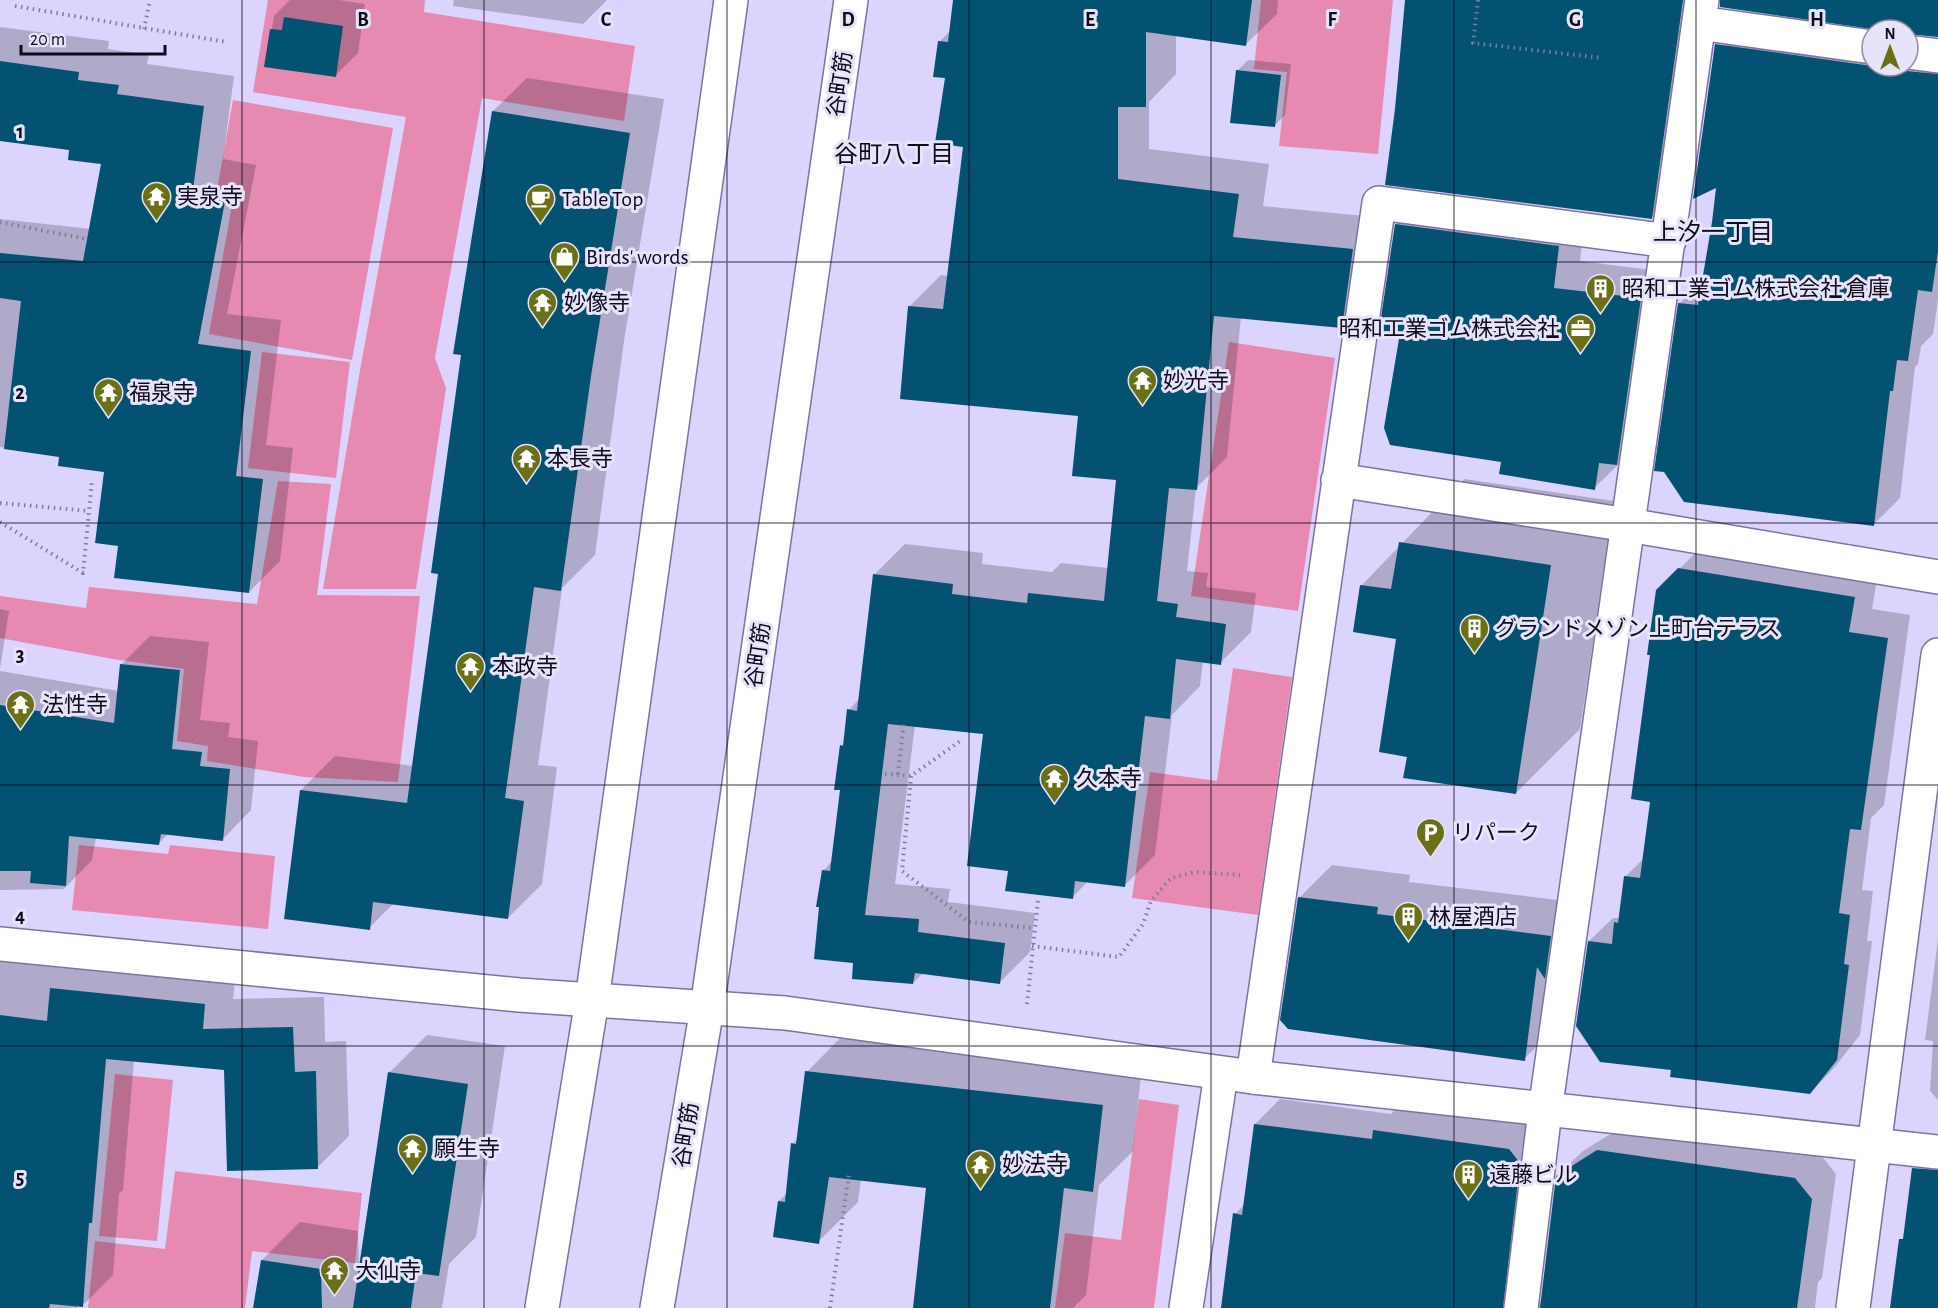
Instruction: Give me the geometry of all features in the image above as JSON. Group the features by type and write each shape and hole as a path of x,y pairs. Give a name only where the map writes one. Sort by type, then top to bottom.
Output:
{"street":[{"path":"542,1308 592,1000 731,0"},
{"name":"谷町筋","path":"657,1308 707,1008 851,0"},
{"path":"1521,1308 1545,1111 1701,12 1860,45"},
{"path":"1920,54 1938,56"},
{"path":"1253,1077 1378,203 1669,241"},
{"path":"1338,480 1628,525 1938,577"},
{"path":"1853,1308 1938,655"},
{"path":"0,944 519,995 785,1013 1221,1074 1873,1147 1938,1152"},
{"path":"1186,1308 1221,1074"}],"path":[{"path":"144,29 150,0"},
{"path":"1478,0 1473,43 1602,58"},
{"path":"15,6 226,42"},
{"path":"0,222 87,239"},
{"path":"0,522 83,573 92,480"},
{"path":"0,503 88,511"},
{"path":"898,775 904,721"},
{"path":"885,774 911,776 963,739"},
{"path":"911,776 902,871 969,922 1034,928"},
{"path":"1032,945 1119,957 1143,924 1151,901 1171,878 1195,872 1228,873 1281,880"},
{"path":"1026,1012 1038,900"},
{"path":"830,1308 849,1173"}],"shaded area":[{"path":"268,0 425,0 424,12 635,46 624,121 482,98 435,358 446,388 416,589 323,589 406,117 253,92"},
{"path":"1261,0 1393,0 1378,154 1279,146 1287,72 1254,69"},
{"path":"233,100 393,128 352,360 209,334 234,194 217,190"},
{"path":"1229,342 1335,358 1298,611 1191,596"},
{"path":"262,352 350,362 336,478 248,468"},
{"path":"278,481 331,484 317,595 420,596 398,782 304,777 207,761 208,746 177,741 184,669 113,659 0,638 0,596 86,608 89,587 257,604"},
{"path":"1233,668 1292,677 1258,915 1132,898 1150,772 1217,781"},
{"path":"79,845 168,854 170,845 275,856 268,929 72,910"},
{"path":"115,1074 173,1080 157,1241 99,1236"},
{"path":"1139,1099 1179,1105 1154,1308 1055,1308 1065,1233 1121,1240"},
{"path":"175,1171 362,1193 355,1263 252,1251 245,1308 88,1308 95,1241 165,1249"}],"building":[{"path":"953,0 1252,0 1246,46 1146,32 1146,107 1118,107 1118,179 1239,194 1233,237 1353,249 1342,328 1214,316 1197,490 1169,488 1157,601 1178,604 1176,617 1226,624 1221,665 1176,659 1170,719 1145,716 1125,887 1075,881 1073,899 1005,891 1008,871 967,866 983,734 888,724 865,915 919,919 918,932 1005,943 1000,984 915,973 913,984 852,979 853,963 814,959 819,907 816,907 822,870 830,871 840,790 834,790 840,745 843,746 847,709 857,711 873,574 953,584 952,594 1027,603 1028,593 1104,601 1116,480 1072,476 1078,416 900,399 908,306 943,309 963,147 935,143 945,78 933,77 938,41 948,42"},
{"path":"1405,0 1683,0 1652,219 1385,185 1395,110"},
{"path":"1720,0 1938,0 1938,37 1920,35 1920,18 1860,18 1860,27 1720,7"},
{"path":"284,17 343,26 336,77 264,67 270,29 282,30"},
{"path":"1715,44 1860,64 1860,78 1920,78 1920,72 1938,74 1938,251 1932,292 1918,290 1908,361 1897,360 1893,391 1890,391 1874,526 1684,502 1664,472 1654,471 1678,303 1698,305 1716,188 1693,199"},
{"path":"0,61 79,72 78,80 119,85 117,94 204,106 193,190 226,196 198,344 251,351 236,476 263,479 249,593 114,578 118,546 95,543 104,472 58,466 59,457 4,449 21,301 0,298 0,253 83,261 101,164 68,160 69,150 0,141"},
{"path":"1236,70 1281,75 1275,127 1230,123"},
{"path":"492,111 630,133 591,376 561,591 534,587 505,798 524,801 508,919 373,902 370,930 284,919 300,790 407,803 438,574 431,573 461,355 453,354"},
{"path":"1395,224 1559,246 1554,288 1641,298 1617,465 1599,463 1595,490 1499,474 1501,462 1390,445 1384,428 1400,333 1379,331"},
{"name":"グランドメゾン上町台テラス","path":"1399,542 1551,565 1516,794 1403,778 1407,757 1379,752 1396,639 1353,632 1360,585 1391,589"},
{"path":"1678,568 1855,597 1849,632 1888,638 1861,830 1850,829 1839,913 1850,915 1844,964 1849,965 1837,1060 1810,1094 1670,1077 1671,1070 1600,1062 1576,1026 1588,941 1612,944 1614,922 1618,923 1624,876 1640,878 1650,802 1631,799 1650,655 1647,655 1656,590"},
{"path":"120,664 180,670 172,749 202,752 200,766 230,769 223,841 161,834 159,845 69,836 66,886 30,883 31,871 0,871 0,705 114,723"},
{"path":"1298,897 1378,907 1377,914 1551,936 1545,979 1537,967 1525,1061 1288,1029 1280,1020"},
{"path":"50,988 205,1004 203,1029 293,1027 295,1072 316,1071 318,1169 227,1171 224,1070 106,1059 83,1307 50,1304 49,1308 0,1308 0,1015 47,1021"},
{"name":"妙法寺","path":"805,1071 1103,1105 1093,1192 1064,1188 1050,1308 913,1308 926,1188 829,1177 819,1244 773,1237 778,1201 785,1202 791,1143 796,1144"},
{"name":"願生寺","path":"388,1072 468,1084 439,1276 416,1273 411,1308 353,1308"},
{"path":"1254,1124 1372,1139 1373,1130 1509,1149 1520,1163 1503,1308 1221,1308 1233,1213 1242,1215"},
{"path":"1597,1150 1795,1178 1812,1199 1797,1308 1540,1308 1556,1176"},
{"path":"1912,1168 1938,1170 1938,1308 1890,1308 1899,1239 1903,1239"},
{"path":"261,1260 321,1269 322,1308 253,1308"}],"place":[{"name":"実泉寺","path":"156,222"},
{"name":"Table Top","path":"541,224"},
{"name":"Birds' words","path":"565,282"},
{"name":"昭和工業ゴム株式会社 倉庫","path":"1601,314"},
{"name":"妙像寺","path":"543,328"},
{"name":"昭和工業ゴム株式会社","path":"1580,354"},
{"name":"妙光寺","path":"1142,406"},
{"name":"福泉寺","path":"108,418"},
{"name":"本長寺","path":"526,484"},
{"name":"グランドメゾン上町台テラス","path":"1474,654"},
{"name":"本政寺","path":"471,692"},
{"name":"法性寺","path":"21,730"},
{"name":"久本寺","path":"1055,804"},
{"name":"リパーク","path":"1431,858"},
{"name":"林屋酒店","path":"1408,942"},
{"name":"願生寺","path":"413,1174"},
{"name":"妙法寺","path":"981,1190"},
{"name":"遠藤ビル","path":"1468,1200"},
{"name":"大仙寺","path":"334,1296"}],"district":[{"name":"谷町八丁目","path":"894,154"},
{"name":"上汐一丁目","path":"1713,232"}]}
